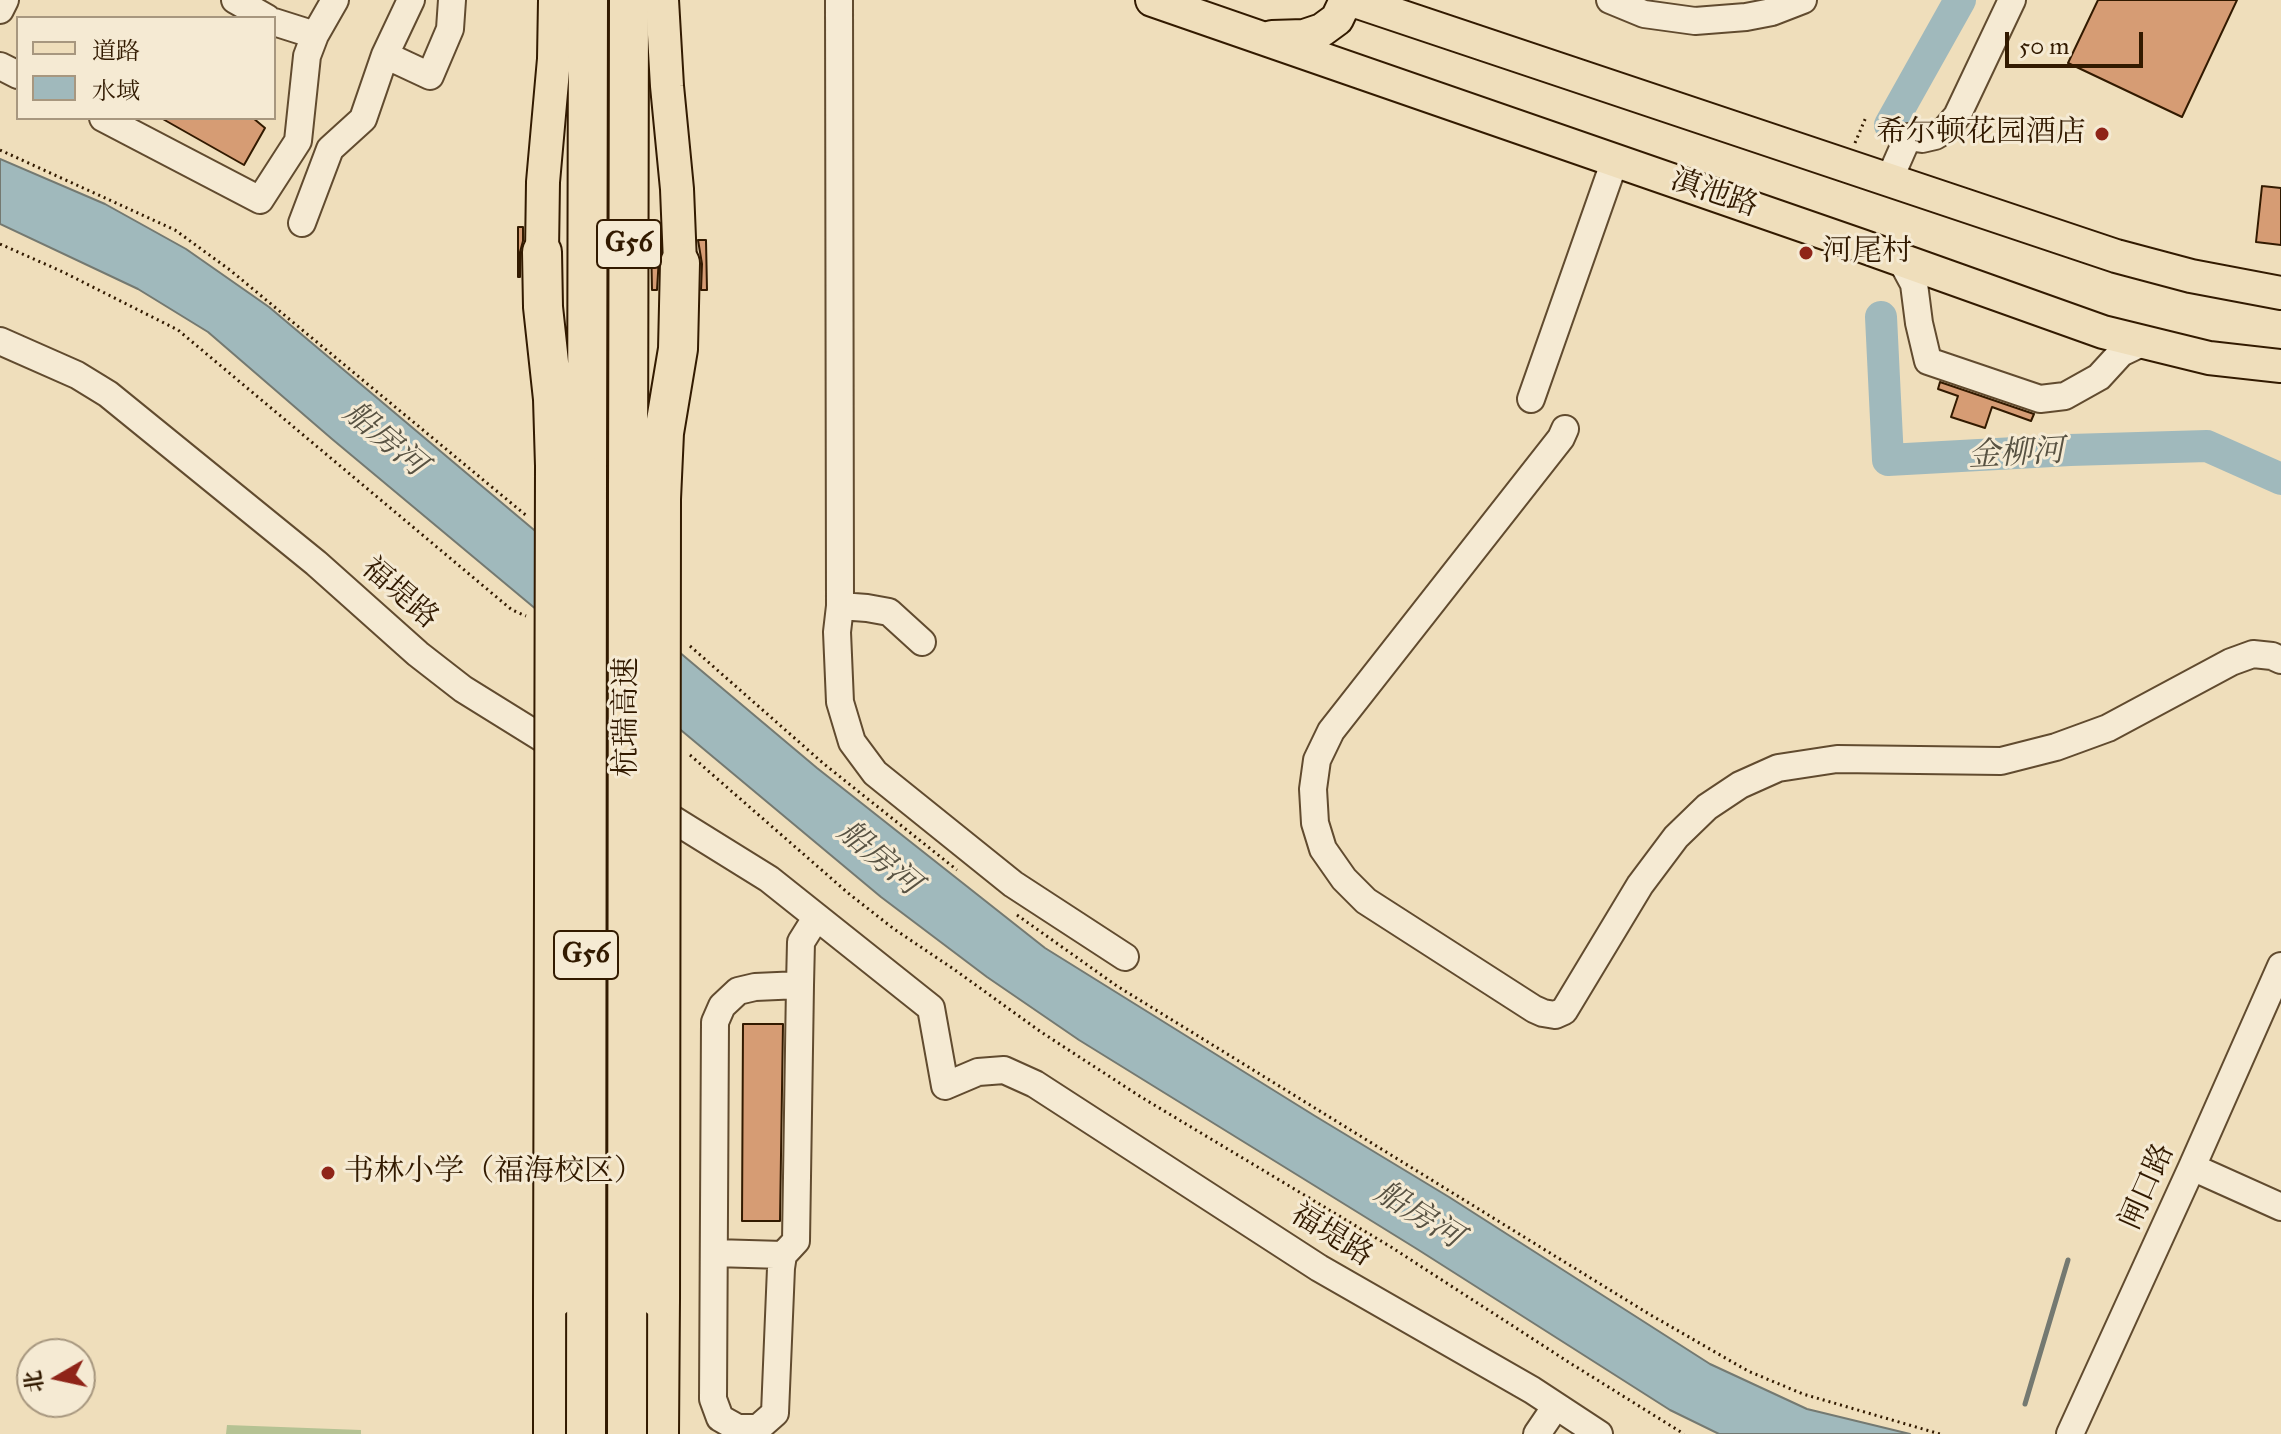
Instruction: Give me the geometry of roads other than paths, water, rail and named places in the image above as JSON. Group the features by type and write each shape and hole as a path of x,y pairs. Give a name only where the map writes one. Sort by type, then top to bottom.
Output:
{"highway":[{"name":"杭瑞高速","path":"586,1434 571,471 588,0"},
{"name":"杭瑞高速","path":"627,1434 645,493 629,0"},
{"path":"542,252 543,307 553,399 571,471 553,1434"},
{"path":"659,1434 645,493 664,433 678,349 680,263"}],"main road":[{"path":"542,252 543,182 554,59 555,0"},
{"path":"662,0 680,263"},
{"name":"滇池路","path":"1152,0 2103,332 2209,358 2281,366"},
{"path":"1257,37 1304,36 1322,30 1337,19 1346,0"},
{"path":"1352,0 2116,256 2191,276 2281,293"},
{"path":"1410,0 1455,36"}],"street":[{"path":"0,10 5,0"},
{"path":"235,0 263,16"},
{"path":"107,120 260,200 298,141 307,56 335,0"},
{"path":"302,223 330,149 363,119 385,55 411,0"},
{"path":"385,55 430,76 450,29 452,0"},
{"path":"839,0 840,606 837,632 840,702 852,742 875,773 1013,884 1125,957"},
{"path":"1610,0 1644,14 1695,21 1772,12 1803,0"},
{"path":"1889,180 1908,137 1922,139 1935,136 1957,116 2012,0"},
{"path":"276,23 315,35"},
{"path":"1531,399 1615,160"},
{"path":"1901,260 1914,284 1928,361 2040,399 2065,396 2099,377 2121,353 2144,342"},
{"name":"福堤路","path":"0,341 77,375 108,394 316,563 418,654 463,689 769,879 931,1008 945,1086 978,1072 1004,1070 1035,1084 1319,1268 1599,1434"},
{"path":"1565,429 1331,731 1317,760 1313,789 1315,823 1323,849 1344,879 1366,901 1543,1013 1555,1015 1564,1011 1640,885 1676,837 1707,807 1740,785 1778,768 1837,759 2001,761 2056,747 2108,728 2231,662 2253,654 2281,660"},
{"path":"840,606 889,612 922,642"},
{"path":"800,985 738,991 722,1006 715,1022 713,1399 720,1418 738,1428 758,1428 775,1413 783,1255 796,1241 801,942 816,918"},
{"name":"闸口路","path":"2070,1434 2277,983"},
{"path":"2192,1167 2281,1207"},
{"path":"714,1253 783,1255"},
{"path":"1537,1434 1556,1406"}],"water":[{"name":"船房河","path":"0,159 105,204 186,249 269,307 817,768 1045,948 1449,1197 1710,1364 1807,1409 1910,1434 1719,1434 1670,1410 1079,1040 987,977 881,897 208,332 138,289 0,224"}],"waterway":[{"name":"金柳河","path":"1890,125 1960,0"},
{"name":"金柳河","path":"1881,317 1888,460 2207,446 2281,479"},
{"path":"2025,1404 2068,1260"}],"place":[{"name":"希尔顿花园酒店","path":"2102,134"},
{"name":"河尾村","path":"1806,253"},
{"name":"书林小学（福海校区）","path":"328,1173"}]}
